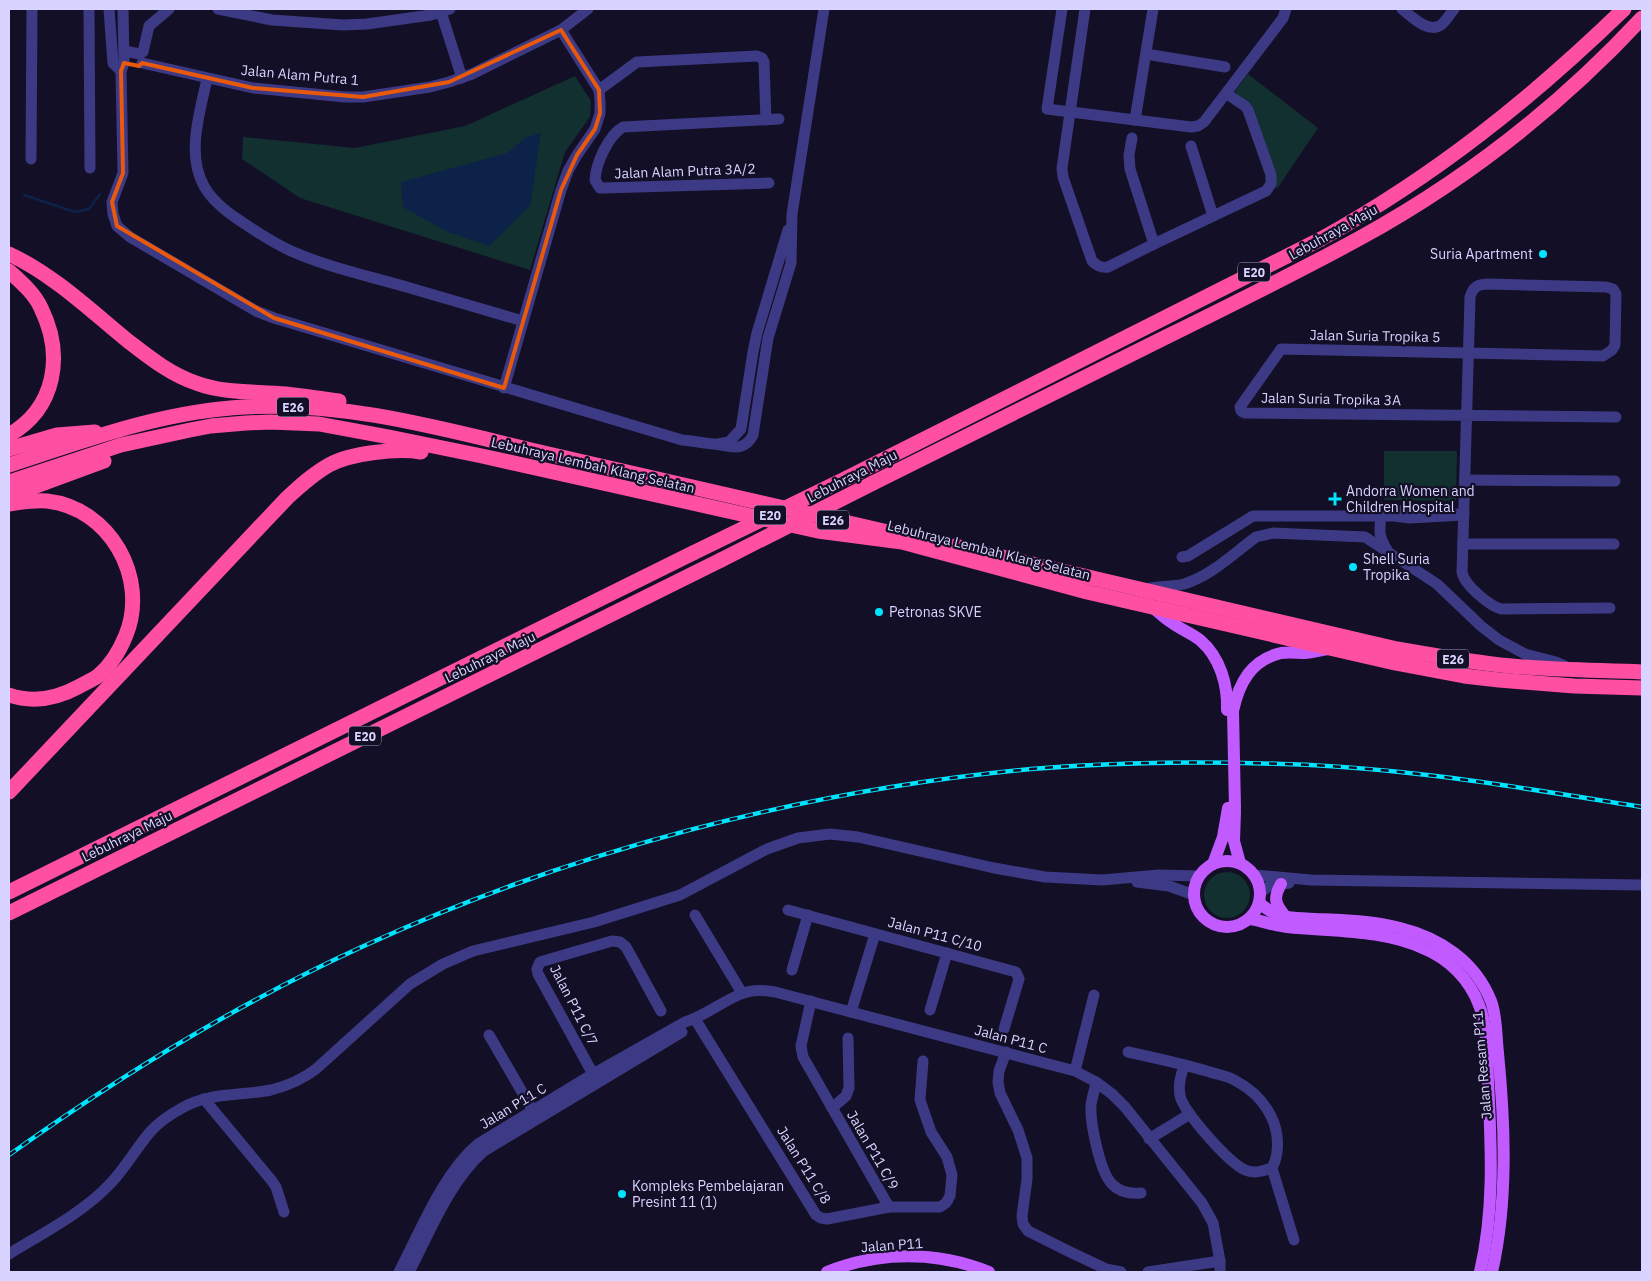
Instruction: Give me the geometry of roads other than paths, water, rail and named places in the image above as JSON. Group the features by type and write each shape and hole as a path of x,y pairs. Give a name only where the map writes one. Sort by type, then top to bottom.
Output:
{"highway":[{"name":"Lebuhraya Maju","path":"9,892 847,478 1321,239 1364,215 1478,137 1575,56 1624,9"},
{"name":"Lebuhraya Maju","path":"9,913 721,560 1260,290 1361,237 1456,178 1543,111 1623,39 1642,18"},
{"path":"9,254 26,262 62,286 157,364 197,384 230,392 286,394 348,402 380,410 398,419"},
{"path":"9,271 29,290 41,308 54,344 54,364 50,386 42,404 24,426 9,435"},
{"name":"Lebuhraya Lembah Klang Selatan","path":"9,465 109,433 188,412 270,406 319,409 398,419 707,492 1143,589 1406,650 1502,665 1642,672"},
{"name":"Lebuhraya Lembah Klang Selatan","path":"9,482 144,439 211,426 246,422 298,422 344,428 482,456 818,531 902,542 1152,608 1395,663 1464,676 1552,685 1642,688"},
{"path":"9,449 58,435 86,432 109,433"},
{"path":"9,496 120,455 144,439"},
{"path":"9,792 306,480 331,464 359,455 408,450 455,458 482,456"},
{"path":"9,504 48,501 78,511 92,520 104,530 118,547 127,565 132,584 133,605 131,624 123,644 113,660 97,677 65,694 41,700 20,699 9,695"}],"main road":[{"path":"1152,608 1202,641 1219,666 1230,710 1234,842 1240,863"},
{"path":"1230,710 1247,675 1264,660 1289,652 1306,653 1331,648"},
{"path":"1213,864 1232,808"},
{"path":"1226,861 1240,863 1255,875 1261,898 1256,912 1242,924 1224,928 1214,925 1206,920 1195,904 1195,885 1199,876 1213,864 1226,861"},
{"path":"1281,884 1276,893 1276,901 1278,908 1285,916"},
{"name":"Jalan Resam P11","path":"1261,898 1276,914 1285,916 1364,921 1416,932 1450,948 1474,971 1491,1002 1500,1081 1503,1204 1492,1272"},
{"name":"Jalan Resam P11","path":"1250,919 1285,927 1362,933 1412,943 1442,958 1464,979 1473,992 1480,1006 1484,1034 1490,1134 1491,1204 1485,1252 1480,1272"},
{"name":"Jalan P11","path":"827,1272 867,1260 910,1256 930,1256 950,1260 989,1272"}],"street":[{"path":"31,159 32,9"},
{"path":"89,9 90,168"},
{"path":"109,9 113,63 123,61 143,52 149,26 169,9"},
{"path":"123,9 123,173 112,202 117,226 130,237 256,311 274,318 682,440 718,444 732,448 740,447 750,441 753,435 768,338 789,272 792,214"},
{"path":"218,9 241,11 272,20 343,25 367,24 446,10 462,78"},
{"name":"Jalan Alam Putra 1","path":"123,61 140,61 208,79 253,88 351,97 363,96 430,87 462,78 561,30 588,9"},
{"path":"718,444 729,442 741,429 757,333 792,214 824,9"},
{"path":"1062,9 1047,108 1191,127 1198,126 1204,122 1227,94 1283,18 1286,9"},
{"path":"1085,9 1062,168 1063,177 1092,261 1099,266 1108,267 1269,189 1271,175 1248,110 1227,94"},
{"path":"1135,120 1153,9"},
{"path":"1402,9 1426,26 1435,28 1443,24 1454,9"},
{"path":"504,388 561,190 577,155 595,130 598,122 599,90 561,30"},
{"path":"1146,54 1225,67"},
{"path":"599,90 636,62 757,56 762,58 764,62 766,120 779,119"},
{"path":"208,79 197,127 195,150 198,170 203,185 213,199 234,217 266,238 293,251 340,268 523,321"},
{"name":"Jalan Alam Putra 3A/2","path":"766,120 623,127 615,134 598,162 595,180 600,188 769,183"},
{"path":"1132,138 1130,169 1154,244"},
{"path":"1191,146 1213,216"},
{"path":"776,269 783,268 791,255"},
{"path":"776,269 781,279 779,302"},
{"name":"Jalan Suria Tropika 5","path":"1281,349 1603,356 1612,350 1615,345 1616,294 1613,289 1606,287 1480,284 1472,291 1470,297 1469,353"},
{"name":"Jalan Suria Tropika 3A","path":"1281,349 1240,407 1241,411 1245,413 1467,415"},
{"path":"1469,353 1463,544 1463,577 1465,581 1494,607 1501,609 1610,608"},
{"path":"749,378 756,378 763,368"},
{"path":"1467,415 1616,417"},
{"path":"1465,480 1615,481"},
{"path":"1182,557 1188,556 1253,516 1376,516 1409,509 1464,515"},
{"path":"1317,516 1317,536"},
{"path":"1365,537 1376,516"},
{"path":"1376,516 1380,539 1390,554"},
{"path":"1143,589 1154,586 1181,585 1198,579 1264,534 1365,537 1437,584 1481,626 1499,640 1516,650 1556,662 1573,670"},
{"path":"1463,544 1614,544"},
{"path":"9,1254 87,1206 111,1184 152,1130 168,1116 184,1107 217,1096 270,1090 308,1076 410,984 443,964 473,951 594,922 680,895 767,849 798,838 830,834 858,837 994,868 1045,877 1116,880 1168,886 1194,895"},
{"path":"1116,880 1159,875 1199,876"},
{"path":"1255,875 1310,880 1642,885"},
{"path":"1261,898 1269,886 1310,880"},
{"name":"Jalan P11 C/10","path":"788,910 1016,972 1019,979 1004,1029"},
{"path":"695,915 742,993"},
{"path":"792,970 808,916"},
{"path":"851,1012 875,934"},
{"name":"Jalan P11 C/7","path":"594,1074 538,974 540,962 612,941 620,942 626,947 661,1011"},
{"path":"930,1010 946,953"},
{"name":"Jalan P11 C","path":"399,1272 445,1184 462,1159 478,1144 685,1022 695,1019 742,993 754,991 776,992 1006,1052 1074,1072 1096,1082 1112,1094 1125,1108 1202,1204 1213,1224 1220,1266"},
{"path":"1074,1072 1094,995"},
{"name":"Jalan P11 C/9","path":"810,1001 801,1046 802,1052 889,1207"},
{"name":"Jalan P11 C","path":"409,1272 453,1188 469,1165 484,1151 689,1028 695,1019"},
{"name":"Jalan P11 C/8","path":"695,1019 816,1215 821,1218 827,1219 889,1207 940,1207 946,1203 950,1196 952,1175 950,1165 931,1132 920,1100 923,1061"},
{"path":"489,1035 532,1111"},
{"name":"Jalan P11 C/9","path":"832,1108 846,1096 849,1088 848,1038"},
{"path":"1006,1052 999,1072 998,1082 1000,1093 1021,1136 1027,1158 1023,1224 1028,1231 1066,1250 1106,1269 1120,1272"},
{"path":"1128,1052 1234,1079 1255,1094 1272,1118 1277,1136 1275,1161 1272,1168 1294,1240"},
{"path":"1184,1065 1179,1090 1181,1098 1190,1114 1210,1139 1238,1166 1256,1172 1272,1168"},
{"path":"1096,1082 1091,1117 1101,1166 1111,1185 1129,1194 1142,1193"},
{"path":"204,1100 272,1181 276,1187 284,1212"},
{"path":"1149,1139 1190,1114"},
{"path":"1148,1272 1220,1266"}],"water":[{"path":"541,133 530,206 489,246 448,232 403,207 401,182 507,153 525,138"}],"waterway":[{"path":"24,195 75,212 89,209 100,194"}],"railway":[{"path":"9,1155 94,1096 182,1041 227,1015 366,945 444,911 525,881 607,854 691,830 776,809 861,792 1031,769 1188,762 1282,764 1373,769 1463,780 1642,807"}],"place":[{"name":"Suria Apartment","path":"1543,254"},
{"name":"Andorra Women and Children Hospital","path":"1335,499"},
{"name":"Shell Suria Tropika","path":"1353,567"},
{"name":"Petronas SKVE","path":"879,612"},
{"name":"Kompleks Pembelajaran Presint 11 (1)","path":"622,1194"}]}
